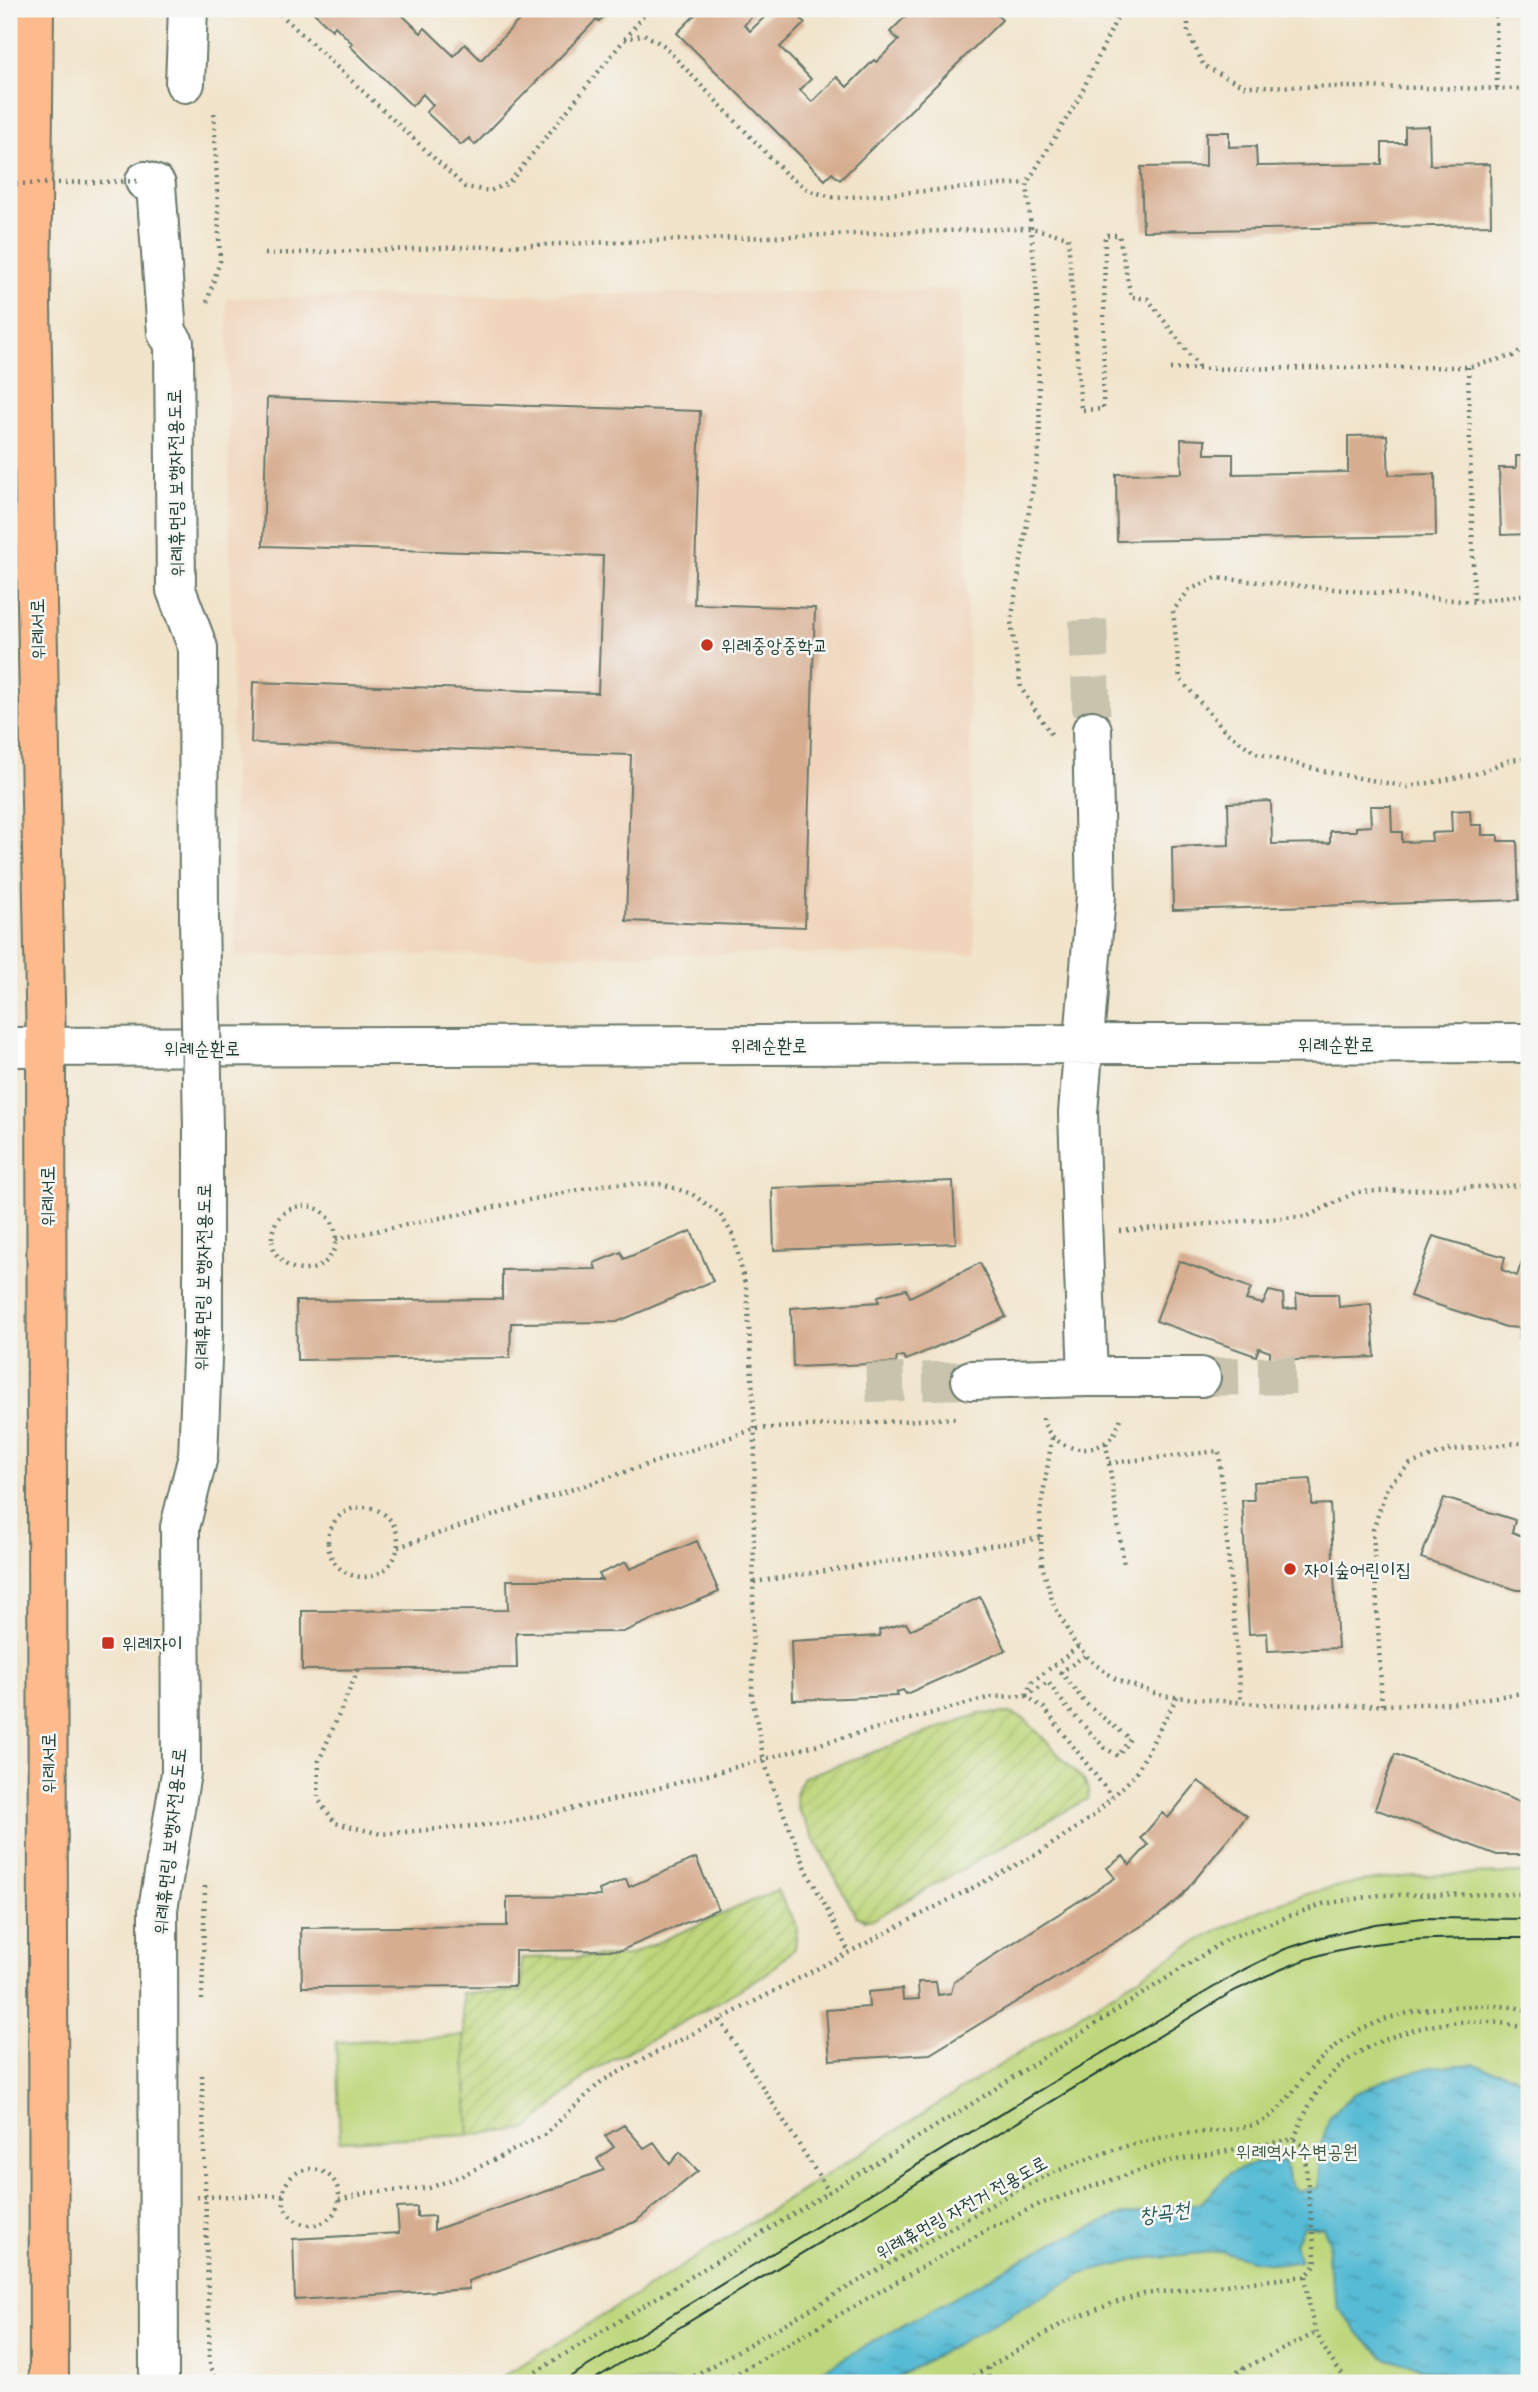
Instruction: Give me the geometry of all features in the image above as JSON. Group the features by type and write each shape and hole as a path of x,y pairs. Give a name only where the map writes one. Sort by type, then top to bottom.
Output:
{"main road":[{"name":"위례서로","path":"34,9 30,306 46,1048 49,2383"}],"street":[{"path":"185,83 188,9"},
{"name":"위례휴먼링 보행자전용도로","path":"143,181 156,185 167,333 174,343 176,590 198,648 202,1129 203,1334 198,1456 180,1527 181,1773 158,1909 159,2383"},
{"path":"1088,1377 1078,1113 1096,895 1093,730"},
{"name":"위례순환로","path":"9,1047 1529,1043"},
{"path":"971,1380 1200,1377"}],"path":[{"path":"275,9 465,187 490,191 509,183 648,9"},
{"path":"1058,743 1021,688 1011,622 1040,443 1037,296 1027,183 1079,98 1121,9"},
{"path":"1188,9 1188,32 1204,66 1244,86 1529,89"},
{"path":"1496,9 1497,89"},
{"path":"624,40 644,34 663,45 786,174 810,191 836,198 1027,183"},
{"path":"9,184 143,181"},
{"path":"265,254 1031,228 1068,237 1081,410 1102,409 1105,235 1119,234 1131,297 1148,299 1200,369"},
{"path":"1170,369 1468,367 1513,356 1529,344"},
{"path":"1468,367 1474,602"},
{"path":"1529,594 1474,602 1216,578 1189,590 1173,611 1180,679 1226,732 1256,753 1322,771 1408,787 1475,775 1510,760 1529,758"},
{"path":"336,1239 608,1184 662,1184 692,1194 720,1214 734,1237 747,1292 755,1429 752,1696 764,1760 807,1871 849,1952"},
{"path":"1082,1234 1308,1216 1356,1192 1529,1185"},
{"path":"300,1207 321,1212 334,1228 336,1239 329,1258 321,1265 302,1270 284,1264 273,1247 272,1236 281,1216 300,1207"},
{"path":"398,1547 755,1429 960,1418"},
{"path":"1052,1438 1040,1513 1042,1565 1053,1602 1078,1647 1093,1663 1117,1680 1163,1696 1241,1702 1382,1705 1454,1703 1529,1692"},
{"path":"1382,1705 1373,1530 1387,1487 1410,1464 1450,1450 1529,1442"},
{"path":"1106,1443 1124,1565"},
{"path":"1110,1463 1219,1451 1241,1702"},
{"path":"351,1508 375,1509 386,1515 393,1524 398,1535 398,1547 395,1558 388,1567 378,1574 356,1577 336,1566 327,1545 328,1533 340,1514 351,1508"},
{"path":"754,1583 1041,1538"},
{"path":"1026,1696 1032,1682 1078,1647"},
{"path":"358,1670 319,1761 318,1799 335,1824 381,1834 508,1823 626,1797 979,1699 1026,1696 1048,1682 1067,1708 1104,1747 1118,1756 1130,1739 1085,1703 1061,1672 1086,1655"},
{"path":"1026,1696 1044,1708 1112,1797"},
{"path":"339,2200 366,2193 429,2188 461,2176 544,2135 602,2081 1039,1853 1092,1817 1135,1775 1177,1697"},
{"path":"518,2383 970,2105 1229,1938 1323,1904 1380,1895 1529,1894"},
{"name":"위례휴먼링 자전거 전용도로","path":"682,2383 1059,2168 1165,2137 1255,2125 1269,2118 1330,2050 1363,2028 1387,2018 1430,2008 1493,2006 1529,2011"},
{"path":"720,2020 829,2192"},
{"path":"1294,2139 1304,2111 1321,2086 1343,2063 1380,2041 1427,2026 1511,2023 1529,2030"},
{"path":"720,2383 992,2227 1040,2204 1165,2162 1294,2139 1304,2147 1316,2264 1306,2276 1144,2294 1111,2304 1068,2321 962,2383"},
{"path":"314,2169 330,2176 338,2191 339,2200 331,2217 314,2225 304,2224 288,2213 284,2195 291,2178 305,2170 314,2169"},
{"path":"206,2196 284,2195"},
{"path":"1306,2276 1309,2313 1315,2333 1330,2360 1349,2383"},
{"path":"1219,2383 1243,2367 1283,2351 1315,2333"},
{"path":"1240,2383 1243,2367"},
{"path":"988,2368 989,2383"}],"shaded area":[{"path":"960,290 975,954 235,955 227,298"}],"green space":[{"path":"1010,1713 1025,1719 1085,1782 1087,1799 873,1919 865,1920 856,1916 798,1809 795,1793 804,1777 979,1714"},
{"name":"위례역사수변공원","path":"1529,1873 1529,2383 492,2383 630,2299 1185,1948 1254,1913 1325,1889 1354,1883 1412,1876"},
{"path":"777,1890 797,1927 795,1948 767,1973 590,2072 528,2129 469,2135 462,1993 522,1991 521,1958 627,1956"},
{"path":"464,2036 469,2135 340,2141 336,2042"}],"water":[{"name":"창곡천","path":"1472,2064 1529,2082 1529,2377 1467,2378 1423,2369 1385,2357 1359,2334 1338,2307 1327,2259 1329,2241 1323,2227 1303,2227 1294,2244 1301,2261 1282,2264 1251,2260 1222,2251 1141,2259 1082,2274 887,2383 799,2383 1048,2245 1118,2216 1201,2203 1230,2173 1257,2162 1285,2161 1288,2179 1297,2191 1318,2188 1320,2172 1317,2158 1330,2116 1353,2094 1387,2079 1431,2067"}],"building":[{"path":"310,9 399,9 397,10 421,33 425,28 454,56 465,44 481,60 523,16 515,9 612,9 599,21 597,19 475,145 469,138 461,145 426,112 433,105 423,94 412,106 350,46 353,44 335,26 332,30"},
{"path":"701,9 751,9 755,13 744,25 750,31 773,9 792,9 805,23 780,47 811,79 800,90 812,102 837,77 847,87 874,60 876,62 899,40 890,32 913,9 991,9 1002,20 840,180 832,173 825,180 677,33"},
{"path":"1429,126 1430,165 1490,164 1491,225 1143,231 1141,167 1206,166 1206,132 1229,132 1229,147 1256,146 1257,166 1382,164 1382,143 1405,143 1405,127"},
{"name":"위례중앙중학교","path":"267,398 700,411 694,604 815,608 805,927 626,921 631,755 251,743 253,682 598,693 603,556 263,546"},
{"path":"1387,435 1389,475 1435,474 1436,536 1117,541 1116,474 1182,473 1181,439 1205,440 1205,454 1233,454 1233,474 1348,472 1348,436"},
{"path":"1516,456 1529,456 1529,534 1501,535 1499,468 1516,468"},
{"path":"1271,801 1272,844 1330,843 1330,831 1356,831 1356,827 1371,826 1370,806 1391,806 1392,832 1402,832 1402,842 1432,841 1431,833 1452,832 1451,811 1470,810 1471,825 1482,825 1482,835 1498,835 1498,841 1517,841 1519,900 1173,910 1172,847 1229,845 1228,803"},
{"path":"953,1181 956,1243 774,1250 772,1188"},
{"path":"691,1231 713,1281 617,1322 511,1323 510,1358 297,1360 296,1301 502,1299 502,1270 596,1269 594,1263 621,1252 624,1259"},
{"path":"1433,1236 1505,1257 1502,1270 1517,1276 1522,1261 1529,1262 1529,1341 1520,1341 1520,1328 1506,1327 1410,1296"},
{"path":"1179,1261 1251,1288 1246,1300 1263,1304 1269,1291 1283,1294 1284,1309 1297,1308 1296,1294 1338,1294 1339,1307 1371,1304 1375,1357 1270,1361 1270,1352 1259,1348 1256,1356 1156,1321"},
{"path":"980,1263 1006,1317 906,1360 903,1356 897,1357 896,1363 793,1367 791,1308 879,1302 878,1296 906,1289 910,1297"},
{"name":"자이숲어린이집","path":"1311,1479 1312,1505 1330,1504 1338,1648 1268,1651 1267,1633 1249,1634 1242,1500 1254,1500 1253,1482"},
{"path":"1444,1498 1515,1520 1512,1532 1529,1539 1529,1590 1517,1590 1421,1558"},
{"path":"697,1541 719,1592 623,1632 516,1633 517,1668 302,1670 302,1611 508,1610 507,1580 602,1580 599,1574 626,1562 630,1569"},
{"path":"980,1597 1006,1650 906,1694 903,1690 897,1692 897,1696 793,1700 791,1641 880,1636 879,1630 906,1623 910,1630"},
{"path":"1395,1754 1517,1801 1529,1800 1529,1855 1497,1855 1375,1809"},
{"path":"1198,1781 1247,1816 1180,1898 1158,1916 930,2054 830,2060 826,2010 869,2007 868,1992 902,1989 903,2000 919,1999 918,1982 936,1982 938,1995 951,1993 954,1982 1115,1878 1107,1868 1123,1856 1130,1865 1148,1845 1141,1838 1162,1813 1168,1818"},
{"path":"696,1858 718,1909 622,1950 515,1951 515,1986 302,1987 301,1928 507,1926 507,1897 601,1896 599,1890 626,1879 629,1887"},
{"path":"624,2125 644,2148 654,2142 670,2164 680,2152 698,2171 635,2222 468,2281 469,2289 295,2300 293,2239 399,2233 397,2208 417,2207 417,2217 434,2216 434,2230 604,2170 597,2159 614,2147 605,2136"}],"tunnel":[{"path":"1088,620 1092,730"},
{"path":"1201,1377 1295,1375"},
{"path":"866,1383 971,1380"}],"tram line":[{"path":"560,2383 1058,2079 1243,1970 1285,1949 1375,1924 1423,1918 1529,1919"},
{"path":"588,2383 1232,1992 1305,1960 1356,1947 1430,1939 1529,1938"}],"place":[{"name":"위례중앙중학교","path":"707,645"},
{"name":"자이숲어린이집","path":"1290,1569"},
{"name":"위례자이","path":"108,1643"}]}
